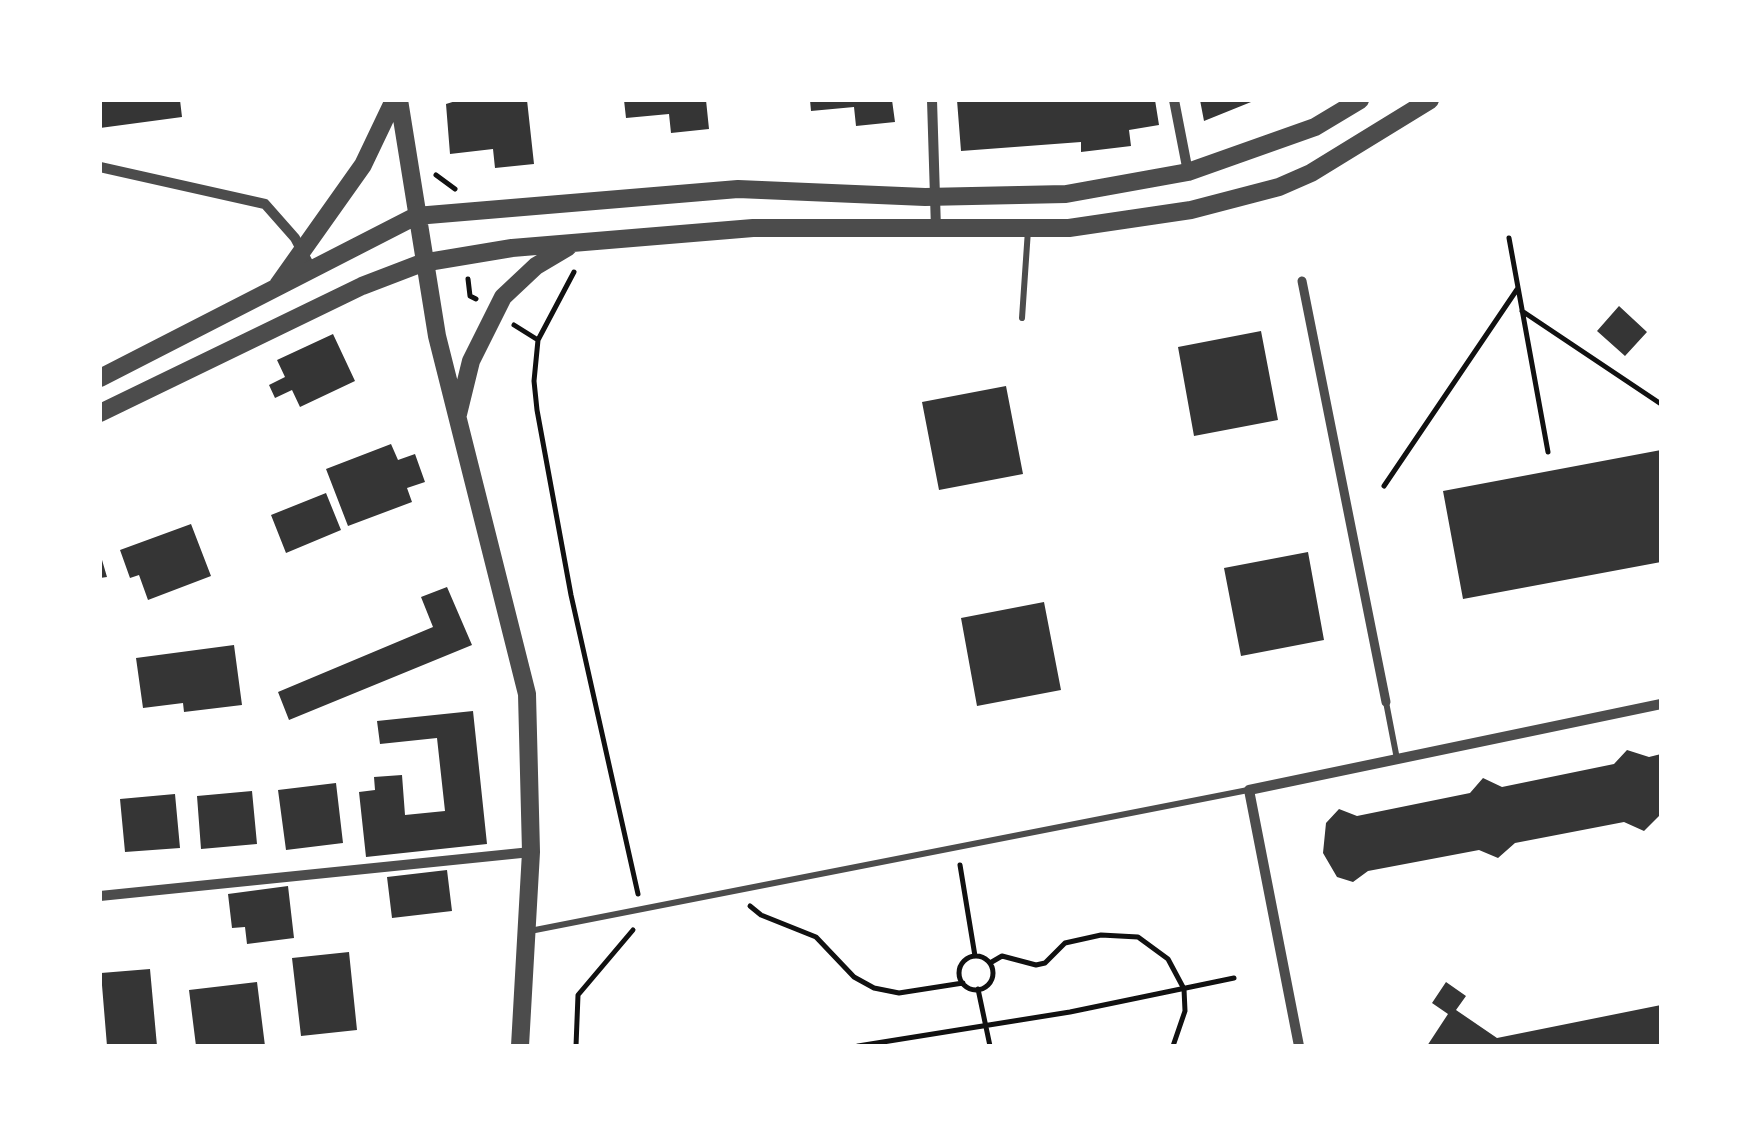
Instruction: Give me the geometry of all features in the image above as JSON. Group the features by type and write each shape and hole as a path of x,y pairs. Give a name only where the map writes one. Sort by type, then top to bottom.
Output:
{"street":[{"path":"397,100 422,263 456,420 522,664 530,718 531,852 520,1046"},
{"path":"273,292 363,165 397,100"},
{"path":"932,100 938,196 936,230"},
{"path":"1174,100 1188,172"},
{"path":"100,378 273,292 378,232 416,216 738,190 938,196 1066,194 1188,172 1315,127 1360,100"},
{"path":"100,413 362,286 422,263 581,241 753,228 1069,228 1191,210 1278,187 1311,173 1430,100"},
{"path":"100,167 266,204 302,250 312,270"},
{"path":"456,420 471,361 503,297 536,266 581,241"},
{"path":"1302,281 1386,702"},
{"path":"1299,1046 1249,790 1661,704"},
{"path":"100,896 531,852"}],"lane":[{"path":"1022,318 1028,229"},
{"path":"1386,702 1397,759"},
{"path":"528,931 1249,790"}],"path":[{"path":"1509,238 1548,452"},
{"path":"1384,486 1518,288"},
{"path":"1520,310 1661,404"},
{"path":"512,323 538,340 534,382 537,410 571,595 639,889 633,934 578,995 576,1046"},
{"path":"957,849 975,956"},
{"path":"735,892 761,915 816,937 854,977 874,988 900,993 963,984 978,990"},
{"path":"990,963 1002,956 1036,965 1045,963 1065,944 1119,934 1154,946 1168,958 1184,989 1181,1030 1172,1046"},
{"path":"975,956 990,963"},
{"path":"963,984 960,968 975,956"},
{"path":"978,990 992,977 990,963"},
{"path":"858,1046 1234,978"},
{"path":"978,990 990,1046"}],"building":[{"path":"100,100 180,100 182,117 100,128"},
{"path":"459,100 527,100 534,164 495,168 493,149 450,154 446,104"},
{"path":"624,100 706,100 709,129 671,133 669,114 626,118"},
{"path":"810,100 892,100 895,122 856,126 854,107 811,111"},
{"path":"957,100 1155,100 1159,125 1129,130 1131,146 1081,152 1081,142 961,151"},
{"path":"1200,100 1256,100 1204,121"},
{"path":"1619,306 1647,332 1625,356 1597,331"},
{"path":"1261,331 1278,420 1194,436 1178,347"},
{"path":"333,334 355,381 300,407 292,390 275,398 269,385 285,377 277,360"},
{"path":"1006,386 1023,474 939,490 922,402"},
{"path":"391,444 398,460 415,454 425,482 407,488 412,502 348,526 326,469"},
{"path":"1661,450 1661,562 1463,599 1443,491"},
{"path":"326,493 341,530 286,553 271,515"},
{"path":"191,524 211,576 148,600 139,575 130,578 120,550"},
{"path":"1308,552 1324,640 1241,656 1224,568"},
{"path":"100,553 107,577 100,578"},
{"path":"447,587 472,645 289,720 278,692 433,627 421,597"},
{"path":"1044,602 1061,690 977,706 961,618"},
{"path":"234,645 242,705 184,712 183,703 143,708 136,658"},
{"path":"473,711 487,844 366,857 359,792 375,790 374,777 402,775 405,815 445,811 437,738 380,744 377,721"},
{"path":"1627,750 1649,757 1661,754 1661,814 1644,831 1624,822 1515,843 1498,858 1479,850 1368,871 1353,882 1337,877 1323,853 1326,823 1339,809 1357,816 1470,793 1483,778 1502,787 1614,764"},
{"path":"336,783 343,843 286,850 278,790"},
{"path":"252,791 257,844 201,849 197,796"},
{"path":"175,794 180,848 125,852 120,799"},
{"path":"447,870 452,911 392,918 387,877"},
{"path":"288,886 294,938 247,944 245,927 232,928 228,894"},
{"path":"349,952 357,1030 301,1036 292,958"},
{"path":"150,969 157,1046 107,1046 101,973"},
{"path":"257,982 265,1046 196,1046 189,990"},
{"path":"1446,982 1466,996 1456,1010 1497,1038 1661,1005 1661,1046 1427,1046 1448,1014 1432,1003"}]}
